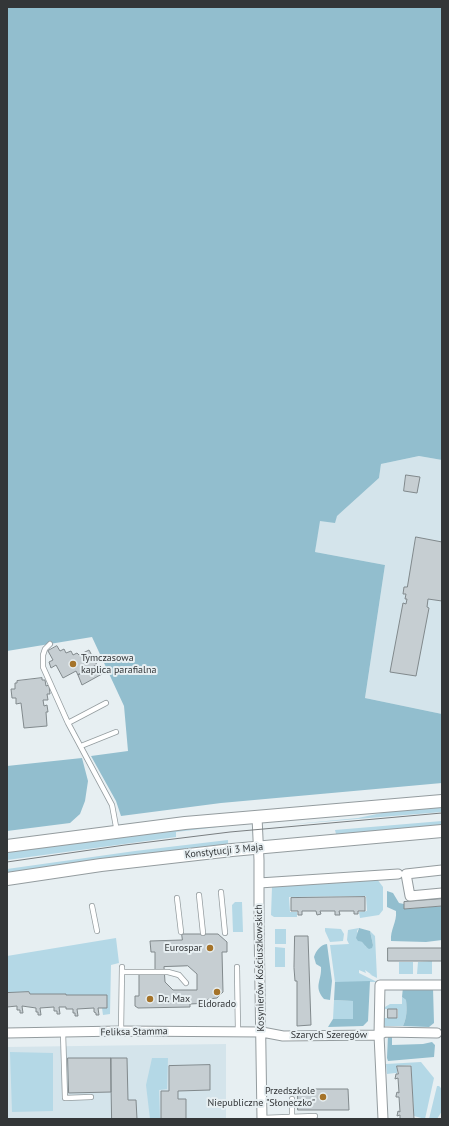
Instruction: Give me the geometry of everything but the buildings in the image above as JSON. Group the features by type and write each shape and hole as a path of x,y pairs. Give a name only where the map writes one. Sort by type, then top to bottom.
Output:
{"street":[{"path":"7,846 117,832 257,817 442,801"},
{"name":"Kosynierów Kościuszkowskich","path":"257,817 259,847 262,1118"},
{"name":"Konstytucji 3 Maja","path":"7,879 101,865 259,847 442,831"},
{"path":"442,870 406,874 410,896 442,893"},
{"path":"259,883 398,874"},
{"name":"Szarych Szeregów","path":"262,1032 283,1036 380,1035 380,985 442,985"},
{"name":"Feliksa Stamma","path":"7,1033 121,1031 262,1032"},
{"path":"383,1119 380,1035 385,1032 436,1032"}],"lane":[{"path":"50,644 42,655 42,667 68,722 112,804 117,832"},
{"path":"68,722 106,704"},
{"path":"81,746 116,732"},
{"path":"221,892 225,933"},
{"path":"199,895 203,933"},
{"path":"177,898 181,932"},
{"path":"92,906 97,931"},
{"path":"121,1031 122,967"},
{"path":"237,967 238,1032"},
{"path":"122,972 168,972 179,975 186,983"},
{"path":"63,1032 65,1098 92,1097"},
{"path":"292,1099 292,1116"},
{"path":"262,1118 315,1116"}],"shaded area":[{"path":"7,7 442,7 442,460 419,456 381,464 379,478 337,516 335,523 320,521 315,552 385,565 365,698 442,714 442,783 221,803 121,816 116,801 91,756 128,751 124,706 92,637 7,651"},
{"path":"419,456 442,460 442,714 365,698 385,565 315,552 319,521 337,516 379,478 381,464"},
{"path":"82,758 88,781 85,801 80,814 70,823 7,831 7,766"},
{"path":"442,806 442,812 284,825 358,818 391,811"},
{"path":"442,821 442,826 336,834 335,830"},
{"path":"226,825 176,832 176,837 7,860 7,852 153,832"},
{"path":"228,840 228,845 7,876 7,869"},
{"path":"377,879 383,887 383,910 379,915 360,918 359,912 367,911 366,896 289,897 290,912 297,912 297,917 274,917 271,915 272,887"},
{"path":"387,891 393,893 399,903 404,904 404,909 442,906 442,940 426,942 391,941 396,919 396,911 387,907"},
{"path":"235,902 242,902 243,932 233,932 232,905"},
{"path":"325,928 341,929 344,934 343,941 330,942"},
{"path":"359,928 357,931 361,941 366,947 373,945 370,931 375,936 377,978 365,970 366,973 359,970 359,973 377,982 335,982 330,945 349,944 347,940 348,930"},
{"path":"359,928 370,931 373,945 372,948 369,949 356,938"},
{"path":"275,929 286,929 286,944 275,944"},
{"path":"116,938 119,963 111,965 110,1014 103,1015 102,1008 107,1008 107,995 30,994 29,992 7,993 7,956"},
{"path":"327,944 332,981 330,1000 324,999 319,990 318,987 321,967 316,964 314,957 322,946"},
{"path":"275,947 285,948 285,967 275,967"},
{"path":"432,961 432,974 417,974 418,962"},
{"path":"399,962 413,962 413,974 399,974"},
{"path":"370,981 368,1021 363,1026 328,1027 333,1019 353,1019 353,1001 334,1000 335,982"},
{"path":"403,987 433,988 434,1023 429,1027 403,1026 407,1010 406,1000 402,997"},
{"path":"402,997 406,1000 407,1007 403,1026 383,1026 383,1018 398,1018 398,1009 385,1009 385,1007 390,1004 402,1004"},
{"path":"334,1000 353,1001 353,1019 333,1019"},
{"path":"388,1035 392,1037 392,1045 423,1044 432,1042 435,1045 434,1057 388,1061"},
{"path":"226,1044 226,1119 7,1119 7,1047"},
{"path":"10,1052 53,1053 53,1111 12,1112"},
{"path":"152,1058 168,1058 167,1089 159,1090 160,1119 150,1119 146,1085"},
{"path":"421,1062 434,1078 425,1119 414,1116 411,1065 397,1066 397,1074 387,1074 386,1064"},
{"path":"437,1086 442,1089 442,1111 437,1119 429,1119"}],"tram line":[{"path":"7,862 230,832 442,813"}],"place":[{"name":"Tymczasowa kaplica parafialna","path":"73,664"},
{"name":"Eurospar","path":"210,948"},
{"name":"Eldorado","path":"217,992"},
{"name":"Dr. Max","path":"150,999"},
{"name":"Przedszkole Niepubliczne \"Słoneczko\"","path":"323,1097"}]}
